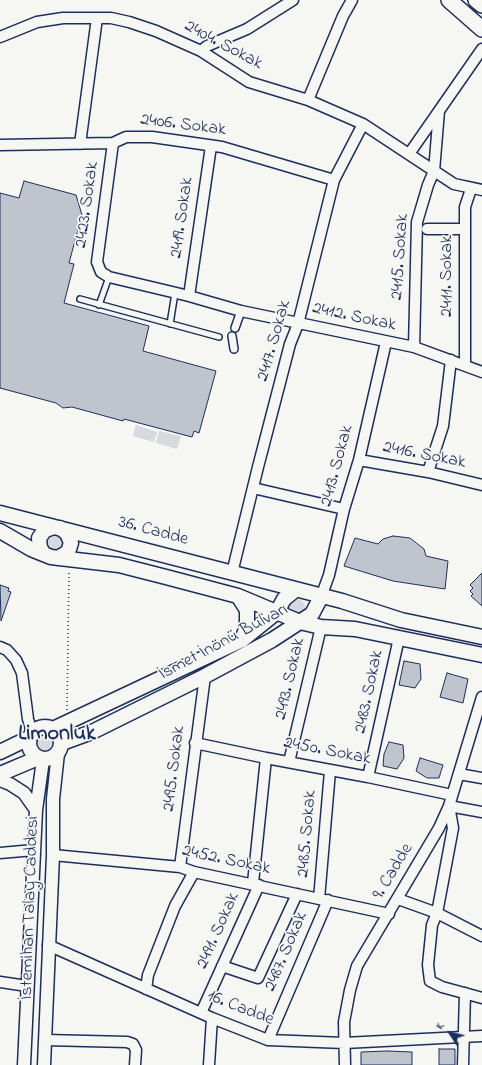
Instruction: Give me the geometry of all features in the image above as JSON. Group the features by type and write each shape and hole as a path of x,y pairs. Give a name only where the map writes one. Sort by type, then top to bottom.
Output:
{"main road":[{"path":"449,0 482,29"},
{"path":"476,0 482,5"},
{"name":"36. Cadde","path":"0,513 295,590"},
{"path":"44,554 40,548 40,538 45,530 57,527 68,533 71,542 68,552 58,558"},
{"path":"0,531 44,554 58,558 119,565 238,596 300,622 312,614 321,597"},
{"name":"İsmet İnönü Bulvarı","path":"53,728 242,640 277,612 284,599 295,590 342,601 401,620 482,637"},
{"path":"238,596 247,610 247,626 242,640"},
{"name":"İsmet İnönü Bulvarı","path":"60,748 205,676 272,640 300,622 321,627 355,629 482,655"},
{"path":"0,752 31,735 42,727 53,728 60,737 60,748 48,760 40,759 34,756 29,748 31,735"},
{"path":"0,774 40,759"}],"street":[{"path":"202,51 207,46 247,30 293,0"},
{"path":"308,100 342,16 352,0"},
{"name":"2404. Sokak","path":"0,37 37,22 63,18 111,18 129,22 156,31 202,51 249,82 308,100 363,124 454,184 482,190"},
{"path":"80,144 97,18"},
{"path":"409,154 482,49"},
{"name":"2415. Sokak","path":"414,347 417,222 428,185 434,171 439,111"},
{"name":"2417. Sokak","path":"232,573 290,344 298,324 334,180 363,124"},
{"name":"2406. Sokak","path":"0,145 113,143 126,137 152,137 222,147 334,180"},
{"name":"2423. Sokak","path":"105,274 97,262 113,143"},
{"name":"2419. Sokak","path":"189,296 211,146"},
{"name":"2411. Sokak","path":"465,364 464,229 465,207 472,189"},
{"path":"427,229 464,229"},
{"name":"2412. Sokak","path":"105,274 298,324 414,347 465,364 482,372"},
{"path":"235,328 241,310"},
{"path":"232,336 234,349"},
{"name":"2413. Sokak","path":"321,597 329,575 344,509 359,460 386,342"},
{"path":"428,472 443,426 451,360"},
{"name":"2416. Sokak","path":"359,460 428,472 482,485"},
{"path":"253,488 344,509"},
{"name":"2493. Sokak","path":"289,762 321,627"},
{"name":"2483. Sokak","path":"368,777 399,638"},
{"path":"0,647 7,650 16,660 22,673 31,735"},
{"name":"2495. Sokak","path":"180,867 195,742 205,676"},
{"name":"9. Cadde","path":"345,1065 344,1022 350,990 358,966 439,828 449,806 482,697"},
{"name":"2450. Sokak","path":"195,742 266,758 368,777 452,795"},
{"name":"İstemihan Talay Caddesi","path":"44,1065 53,855 53,799 60,748"},
{"name":"2491. Sokak","path":"201,1013 256,884 266,758"},
{"name":"İstemihan Talay Caddesi","path":"24,1065 36,810 40,759"},
{"name":"2485. Sokak","path":"324,900 330,771"},
{"path":"459,774 482,778"},
{"path":"0,780 10,784 24,793 36,810"},
{"path":"482,812 449,806 453,828 437,913 432,925 428,964 430,981 442,987 482,998"},
{"path":"0,853 34,850"},
{"name":"2452. Sokak","path":"53,855 180,867 194,872 256,884 389,914"},
{"path":"146,988 148,975 175,906 194,872"},
{"path":"222,966 258,978 297,894"},
{"path":"398,899 437,913 482,936"},
{"name":"2487. Sokak","path":"268,1040 324,900"},
{"name":"16. Cadde","path":"48,945 212,1018 268,1040 344,1043 482,1036"},
{"path":"0,982 27,986"},
{"path":"463,1065 466,993"},
{"path":"209,1065 212,1018"},
{"path":"45,1040 127,1042 133,1044 136,1050 135,1065"}],"lane":[{"path":"99,304 105,274"},
{"path":"170,324 175,293"},
{"path":"80,299 219,337"}],"path":[{"path":"67,721 69,570"}],"shaded area":[{"path":"136,425 157,432 154,442 133,436"},
{"path":"159,431 181,436 177,449 156,443"},
{"path":"54,534 60,537 63,543 60,549 54,552 48,549 45,543 48,537"},
{"path":"294,599 300,599 305,604 303,613 300,615 294,615 289,610 289,604"},
{"path":"42,735 48,735 53,740 51,749 48,751 42,751 37,746 37,740"}],"building":[{"path":"24,181 76,195 82,215 69,263 74,264 64,303 149,326 143,351 216,371 199,433 194,431 192,437 124,419 123,421 72,407 63,408 56,403 0,388 0,193 19,198"},
{"path":"393,536 410,538 424,549 426,556 448,561 445,589 393,581 344,566 355,538 378,544 383,539"},
{"path":"482,573 482,606 471,596 473,594 470,591 473,588 470,585"},
{"path":"0,585 9,588 8,591 11,592 1,621"},
{"path":"404,661 420,664 421,679 415,688 399,685"},
{"path":"447,673 468,679 463,703 440,697"},
{"path":"389,742 403,745 404,758 397,769 383,766 384,754"},
{"path":"420,758 443,765 439,778 427,778 416,771"},
{"path":"439,1049 455,1049 455,1065 439,1065"},
{"path":"361,1052 412,1052 412,1065 361,1065"}],"district":[{"name":"Limonluk","path":"57,735"}]}
